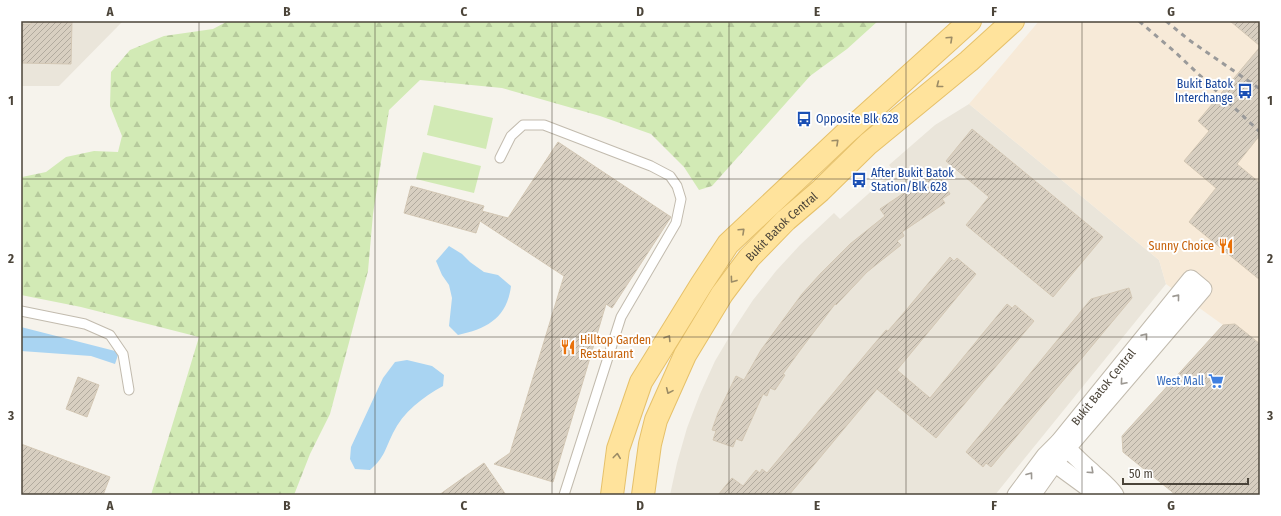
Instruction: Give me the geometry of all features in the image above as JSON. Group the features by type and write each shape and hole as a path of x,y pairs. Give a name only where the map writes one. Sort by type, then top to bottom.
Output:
{"main road":[{"name":"Bukit Batok Central","path":"612,495 618,449 641,382 728,244 845,134 970,21"},
{"name":"Bukit Batok Central","path":"643,495 650,444 656,420 685,355 722,294 749,258 786,220 820,191 868,144 969,61 1013,21"}],"street":[{"name":"Bukit Batok Central","path":"1016,495 1063,445 1197,284"},
{"path":"1063,445 1108,486 1115,495"},
{"name":"Bukit Batok Central","path":"1032,495 1049,460"},
{"path":"1049,460 1098,495"}],"lane":[{"path":"500,158 511,136 523,125 544,125 651,166 670,176 677,186 681,199 676,223 621,318 564,495"},
{"path":"21,311 85,324 110,335 123,354 129,390"}],"shaded area":[{"path":"21,21 123,21 59,86 21,86"},
{"path":"1039,21 1260,21 1260,344 1235,324 1223,325 1166,284 1159,260 969,104"},
{"path":"969,104 1159,260 1166,284 995,495 670,495 687,428 700,394 715,361 753,300 776,271 800,245 834,213 840,219 894,171 889,165 935,125"}],"green space":[{"path":"228,21 878,21 847,49 810,76 712,186 699,190 684,167 651,134 600,116 502,88 420,80 389,110 373,214 368,271 330,414 310,454 294,495 151,495 199,337 81,307 21,295 21,180 22,177 46,172 66,157 94,151 118,152 122,136 110,106 111,72 130,50 164,36 213,29"},
{"path":"434,105 493,118 486,149 427,135"},
{"path":"423,152 481,166 474,193 416,179"}],"water":[{"path":"449,246 462,254 484,272 498,275 511,286 509,297 505,306 494,320 478,329 458,335 449,326 452,298 449,285 442,275 436,261"},
{"path":"21,327 119,352 115,364 91,356 21,351"},
{"path":"407,360 432,366 444,375 443,386 421,400 402,418 397,425 382,457 370,470 355,469 350,459 351,447 383,378 395,362"}],"building":[{"path":"31,21 72,21 71,64 21,63 21,24 31,24"},
{"path":"1230,21 1260,21 1260,46"},
{"path":"1260,47 1260,135 1237,164 1260,183 1260,280 1189,222 1216,188 1184,161 1209,131 1198,121"},
{"path":"972,129 1103,237 1053,297 966,225 989,197 946,161"},
{"path":"558,142 671,217 612,308 606,304 553,482 494,464 510,453 564,276 480,221 476,233 404,213 411,186 484,206 482,211 508,218"},
{"path":"937,171 950,194 942,199 945,203 902,232 904,236 897,241 901,245 867,272 836,305 835,304 783,374 785,375 775,390 770,388 767,396 763,394 742,441 736,439 733,447 713,440 716,431 712,430 718,413 736,376 744,380 761,350 802,294 850,244 885,216 880,209"},
{"path":"950,257 954,261 957,258 976,274 897,370 930,398 1007,304 1012,308 1015,305 1034,321 936,438 877,389 789,495 718,495 732,478 743,486 756,470 760,473 762,469 767,473 886,330 888,331"},
{"path":"1129,288 1132,298 991,467 986,463 983,467 966,452 1091,299"},
{"name":"West Mall","path":"1235,324 1260,344 1260,495 1176,495 1123,452 1122,436 1223,325"},
{"path":"78,377 99,385 87,417 66,409"},
{"path":"21,444 110,477 103,495 21,495"},
{"path":"484,463 506,495 439,495"}],"railway":[{"path":"1139,21 1175,52 1260,132"},
{"path":"1166,21 1189,40 1260,89"}],"place":[{"name":"Bukit Batok Interchange","path":"1245,91"},
{"name":"Opposite Blk 628","path":"804,119"},
{"name":"After Bukit Batok Station/Blk 628","path":"859,180"},
{"name":"Sunny Choice","path":"1226,246"},
{"name":"Hilltop Garden Restaurant","path":"568,347"},
{"name":"West Mall","path":"1216,381"}]}
